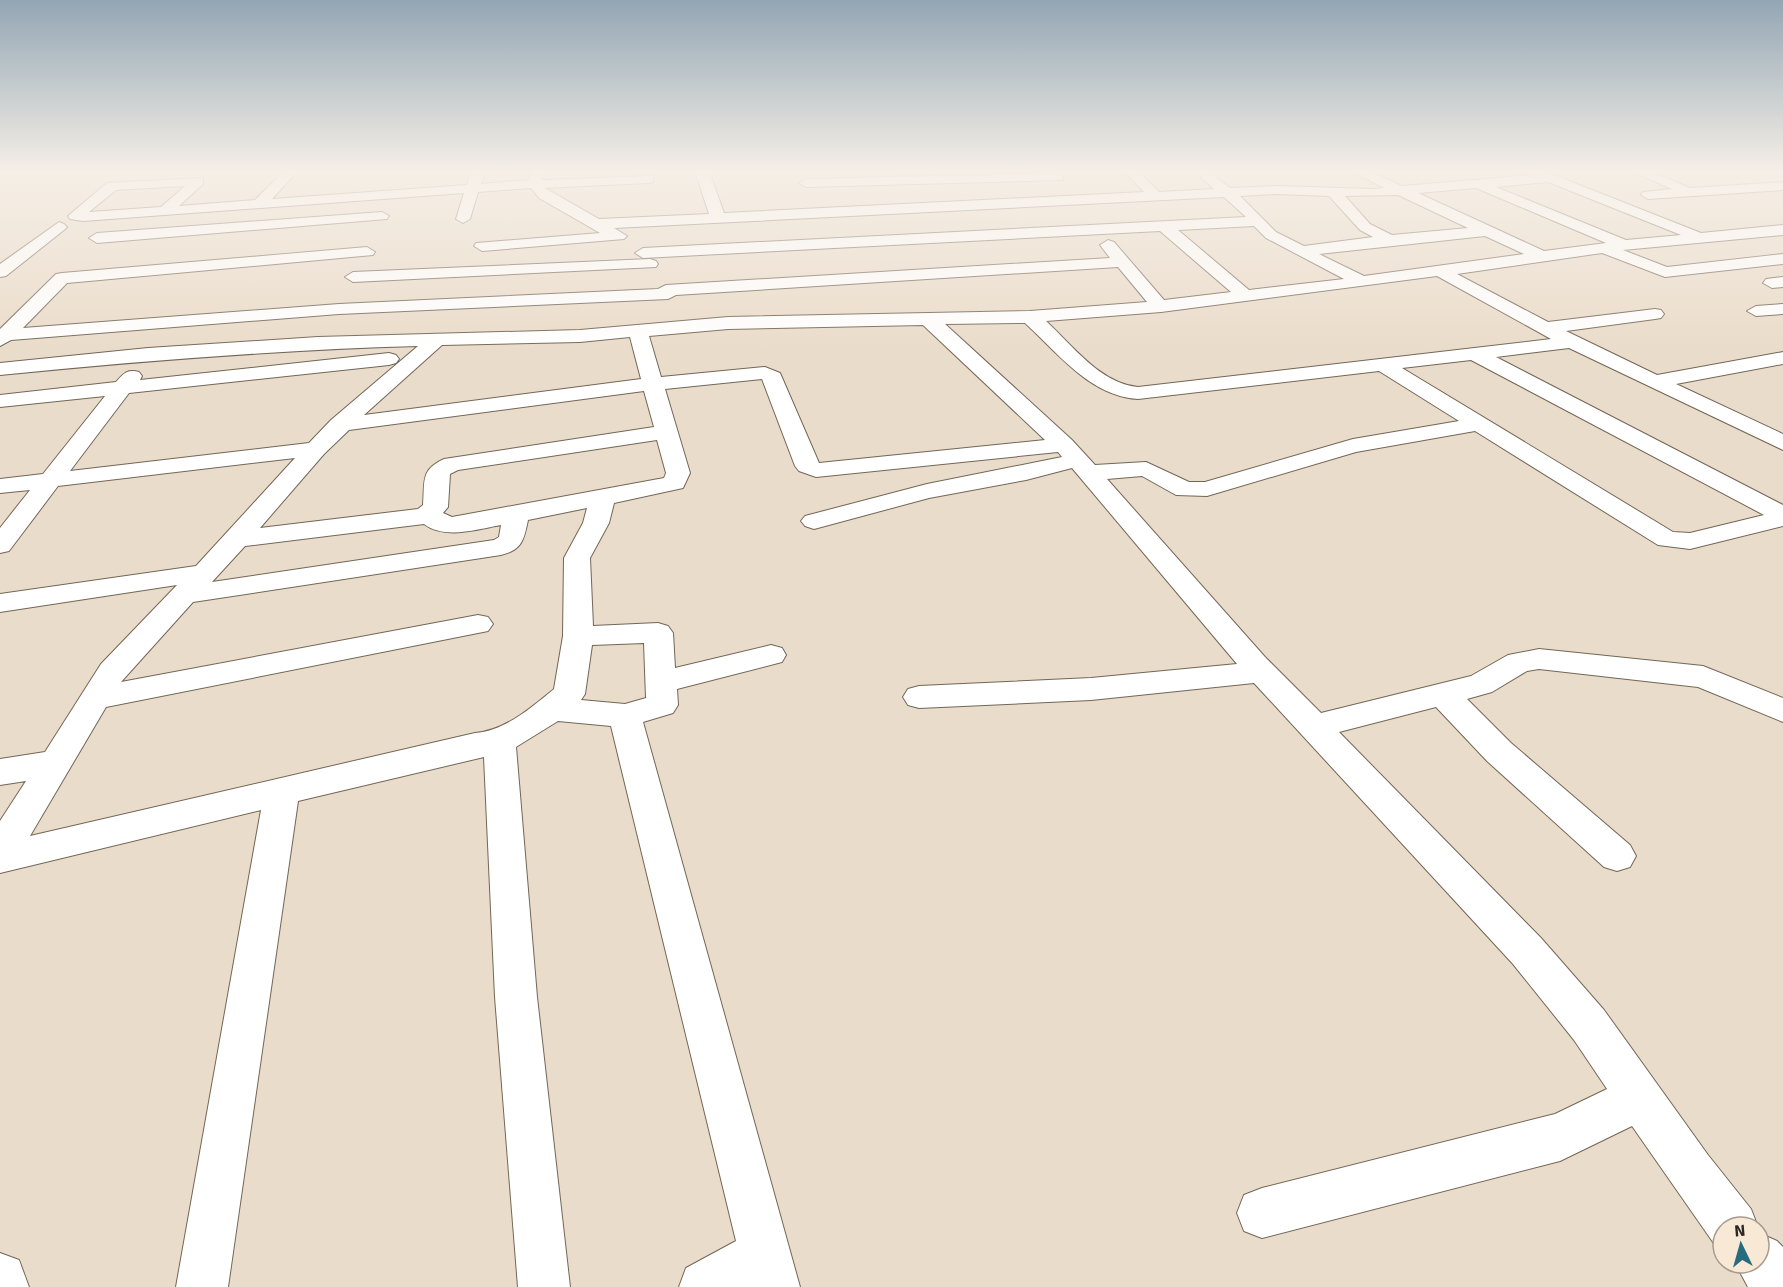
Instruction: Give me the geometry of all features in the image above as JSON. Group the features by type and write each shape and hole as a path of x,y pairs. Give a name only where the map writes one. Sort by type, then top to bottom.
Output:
{"street":[{"path":"0,272 55,231"},
{"path":"97,238 187,231"},
{"path":"318,343 367,252 376,231"},
{"path":"473,272 485,231"},
{"path":"608,231 647,259 673,306"},
{"path":"2,337 344,292 473,272 832,245 1060,231"},
{"path":"1096,231 1119,262 1161,307"},
{"path":"1171,231 1245,296"},
{"path":"1268,231 1271,235 1362,282"},
{"path":"1374,231 1572,342 1783,443"},
{"path":"1302,251 1491,231"},
{"path":"1492,231 1541,256"},
{"path":"1591,231 1625,245"},
{"path":"1686,231 1701,237"},
{"path":"344,292 927,318 1030,317 1161,307 1362,282 1625,245 1771,231"},
{"path":"242,262 258,237"},
{"path":"482,246 619,237"},
{"path":"1164,244 1208,241"},
{"path":"152,269 173,242"},
{"path":"832,245 844,280"},
{"path":"1109,247 1131,246"},
{"path":"1603,248 1665,272 1783,259"},
{"path":"0,252 30,250"},
{"path":"2,337 62,278 367,252"},
{"path":"0,401 426,348 638,332 673,306 844,280 1119,262"},
{"path":"1756,311 1783,309"},
{"path":"25,314 49,312"},
{"path":"1545,328 1655,314"},
{"path":"1030,317 1102,384 1123,392 1572,342"},
{"path":"927,318 1076,459 1262,672 1534,960 1590,1025 1639,1098 1724,1215"},
{"path":"428,514 438,522 452,525 602,499 674,483 678,472 638,332"},
{"path":"0,369 148,354 318,343 426,348"},
{"path":"0,853 112,671 237,539 316,448 426,348"},
{"path":"1473,353 1783,516"},
{"path":"0,545 148,354"},
{"path":"1653,382 1783,358"},
{"path":"1380,363 1667,539 1690,541 1783,516"},
{"path":"1754,365 1783,377"},
{"path":"339,425 653,384 757,373 770,375 807,466 816,470 1076,459 1146,469 1185,490 1207,489 1353,446 1478,424"},
{"path":"237,539 415,519 428,514 435,507 438,471 452,464 666,432"},
{"path":"0,486 316,448"},
{"path":"814,520 927,491 1026,473 1076,459"},
{"path":"0,858 475,745 494,744 551,709 569,694 578,636 577,558 596,523 602,499"},
{"path":"183,596 501,547 511,541 516,515"},
{"path":"0,603 203,573"},
{"path":"95,698 478,624"},
{"path":"551,709 626,716 662,705 658,633 578,636"},
{"path":"661,682 771,654"},
{"path":"1314,727 1481,684 1520,662 1552,659 1703,677 1783,711"},
{"path":"919,697 1029,695 1191,681 1262,672"},
{"path":"1442,693 1499,752 1617,856"},
{"path":"626,716 770,1270 705,1287"},
{"path":"494,744 501,751 516,997 544,1287"},
{"path":"0,772 54,763"},
{"path":"202,1287 282,791"},
{"path":"1262,1213 1560,1137 1639,1098"},
{"path":"1771,1274 1782,1287"},
{"path":"0,1279 3,1287"}]}
